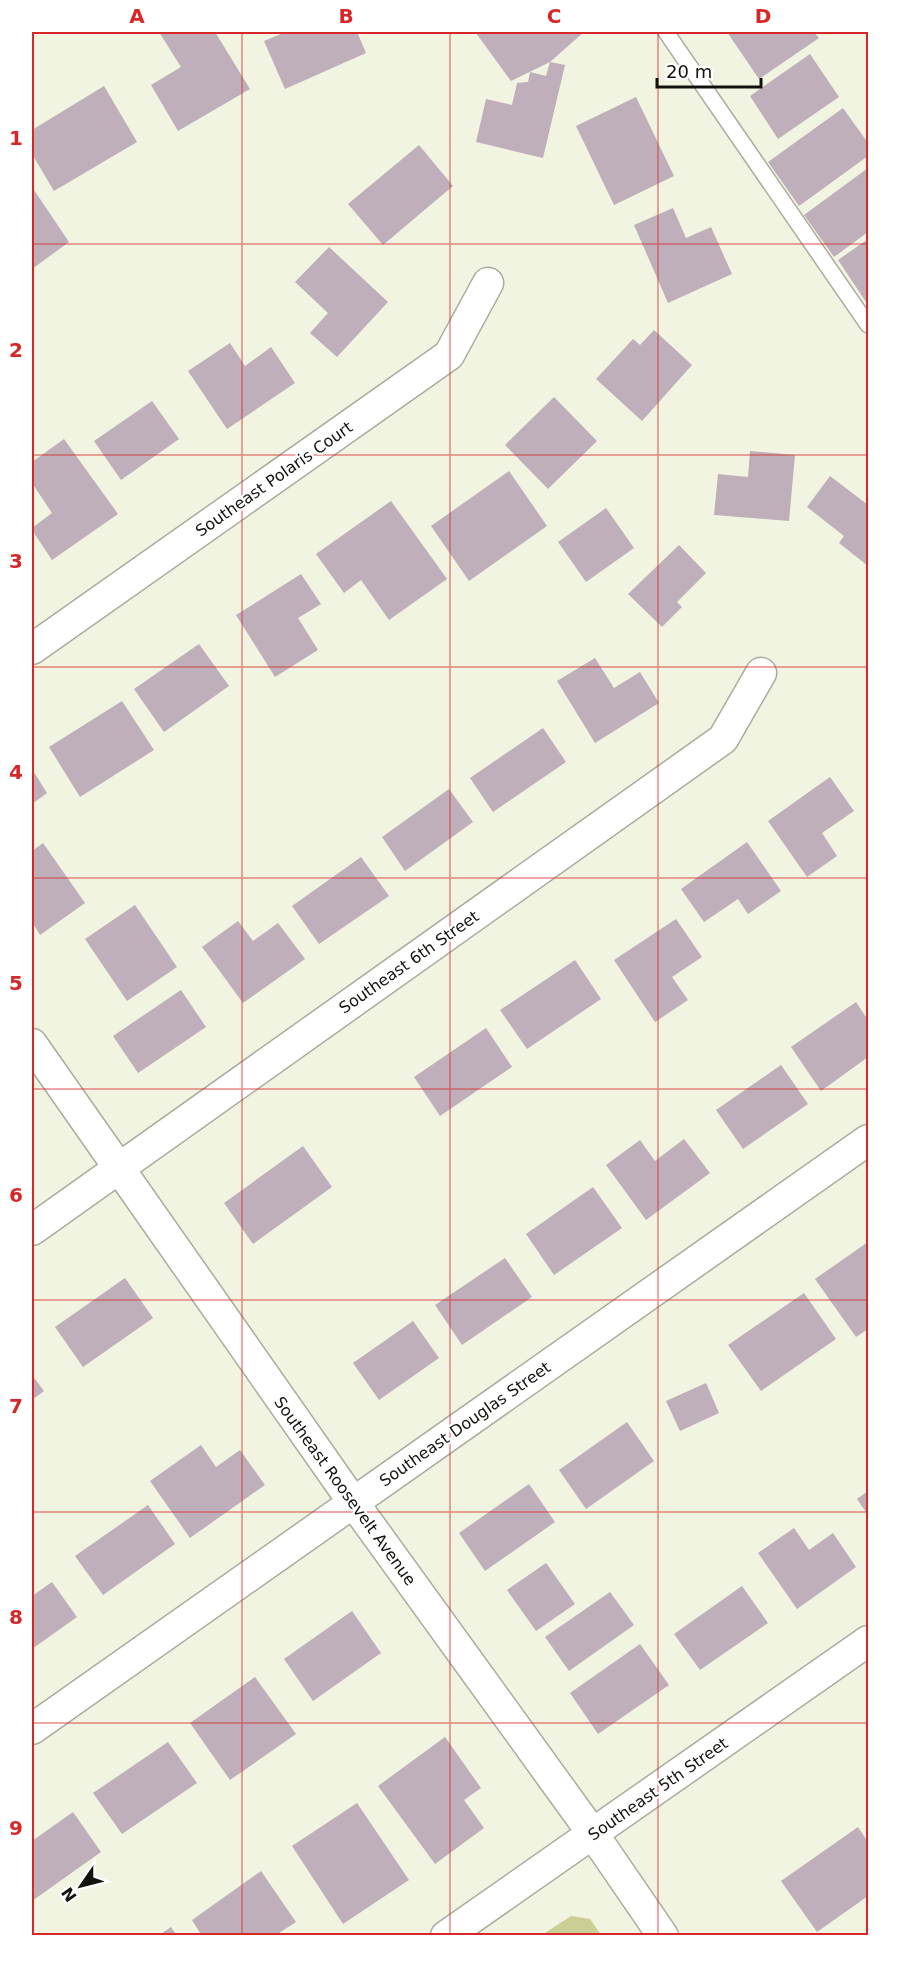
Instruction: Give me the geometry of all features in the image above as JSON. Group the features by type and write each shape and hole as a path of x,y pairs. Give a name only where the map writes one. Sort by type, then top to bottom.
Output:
{"street":[{"name":"Southeast Polaris Court","path":"32,649 449,355 488,283"},
{"name":"Southeast 6th Street","path":"32,1230 723,739 761,673"},
{"name":"Southeast Roosevelt Avenue","path":"32,1044 353,1502 593,1834 663,1935"},
{"name":"Southeast Douglas Street","path":"32,1729 868,1140"},
{"name":"Southeast 5th Street","path":"446,1935 868,1641"}],"lane":[{"path":"666,32 868,325"}],"green space":[{"path":"571,1916 590,1919 601,1935 542,1935"}],"building":[{"path":"159,32 215,32 250,89 178,131 151,85 181,67"},
{"path":"286,32 357,32 366,53 285,89 264,41"},
{"path":"584,32 550,62 511,81 476,33"},
{"path":"727,32 814,32 819,38 759,79"},
{"path":"810,54 839,97 778,139 750,96"},
{"path":"550,62 565,65 543,158 476,142 486,99 512,105 517,83 528,82 530,72 546,76"},
{"path":"104,86 137,142 54,191 32,154 32,130"},
{"path":"636,97 674,176 614,205 576,126"},
{"path":"843,108 868,143 868,156 799,206 768,162"},
{"path":"419,145 453,186 383,245 348,204"},
{"path":"868,168 868,232 834,257 804,215"},
{"path":"32,187 69,242 32,269"},
{"path":"673,208 686,238 711,227 732,274 668,303 634,225"},
{"path":"868,239 868,305 838,260"},
{"path":"329,247 388,302 337,357 310,333 328,313 295,282"},
{"path":"654,330 692,365 642,421 596,379 633,339 640,345"},
{"path":"230,343 245,366 271,347 295,383 227,429 188,371"},
{"path":"554,397 597,441 548,489 505,445"},
{"path":"152,401 179,439 121,480 94,441"},
{"path":"64,439 118,514 52,560 32,530 52,513 32,483 32,462"},
{"path":"750,451 795,455 789,521 714,515 718,474 748,477"},
{"path":"509,471 547,526 469,581 431,526"},
{"path":"830,476 868,505 868,566 839,543 844,536 807,507"},
{"path":"391,501 447,579 389,620 361,580 344,593 316,554"},
{"path":"606,508 634,548 586,582 558,542"},
{"path":"679,545 706,573 677,602 682,607 662,627 628,594"},
{"path":"301,574 321,604 298,618 318,650 275,677 236,615"},
{"path":"199,644 229,686 164,732 134,689"},
{"path":"595,658 614,688 640,672 659,703 595,743 557,681"},
{"path":"122,701 154,750 80,797 49,747"},
{"path":"543,728 566,762 493,812 470,778"},
{"path":"32,769 47,793 32,804"},
{"path":"830,777 854,811 822,833 837,856 807,877 768,821"},
{"path":"449,789 473,822 405,871 382,837"},
{"path":"747,842 781,891 748,914 738,899 704,922 681,889"},
{"path":"43,843 85,903 40,935 32,922 32,851"},
{"path":"361,857 389,896 319,944 292,906"},
{"path":"135,905 177,967 127,1001 85,939"},
{"path":"676,919 702,957 672,977 688,1000 655,1022 614,960"},
{"path":"238,921 253,941 278,923 305,959 243,1003 202,947"},
{"path":"575,960 601,999 527,1049 500,1010"},
{"path":"181,990 206,1027 138,1073 113,1036"},
{"path":"856,1002 868,1020 868,1057 821,1091 791,1047"},
{"path":"486,1028 512,1067 440,1116 414,1077"},
{"path":"781,1065 808,1104 743,1149 716,1110"},
{"path":"684,1139 710,1173 646,1220 606,1165 640,1140 655,1161"},
{"path":"303,1146 332,1187 253,1244 224,1203"},
{"path":"593,1187 622,1228 554,1275 526,1234"},
{"path":"868,1242 868,1329 856,1337 815,1279"},
{"path":"505,1258 532,1297 462,1345 435,1305"},
{"path":"125,1278 153,1318 83,1367 55,1327"},
{"path":"804,1293 836,1339 761,1391 728,1345"},
{"path":"413,1321 439,1358 379,1400 353,1363"},
{"path":"32,1375 44,1391 32,1400"},
{"path":"706,1383 719,1413 680,1431 666,1401"},
{"path":"627,1422 654,1461 586,1509 559,1470"},
{"path":"201,1445 216,1467 240,1450 265,1485 190,1538 150,1481"},
{"path":"529,1484 555,1522 485,1571 459,1533"},
{"path":"868,1491 868,1515 857,1499"},
{"path":"148,1505 175,1544 103,1595 75,1556"},
{"path":"794,1528 809,1550 833,1533 856,1567 797,1609 758,1553"},
{"path":"546,1563 575,1604 536,1631 507,1590"},
{"path":"52,1582 77,1617 32,1649 32,1596"},
{"path":"742,1586 768,1623 700,1670 674,1634"},
{"path":"610,1592 634,1625 569,1671 545,1637"},
{"path":"352,1611 381,1653 313,1701 284,1659"},
{"path":"640,1644 669,1685 598,1734 570,1693"},
{"path":"255,1677 296,1734 230,1780 190,1723"},
{"path":"445,1737 481,1788 464,1800 484,1828 435,1864 378,1786"},
{"path":"168,1742 197,1783 122,1834 93,1793"},
{"path":"357,1803 409,1880 343,1924 292,1846"},
{"path":"73,1812 101,1852 32,1901 32,1841"},
{"path":"858,1827 868,1842 868,1896 817,1932 781,1881"},
{"path":"261,1871 296,1922 279,1933 281,1936 202,1936 192,1920"},
{"path":"171,1927 177,1936 158,1936"}]}
